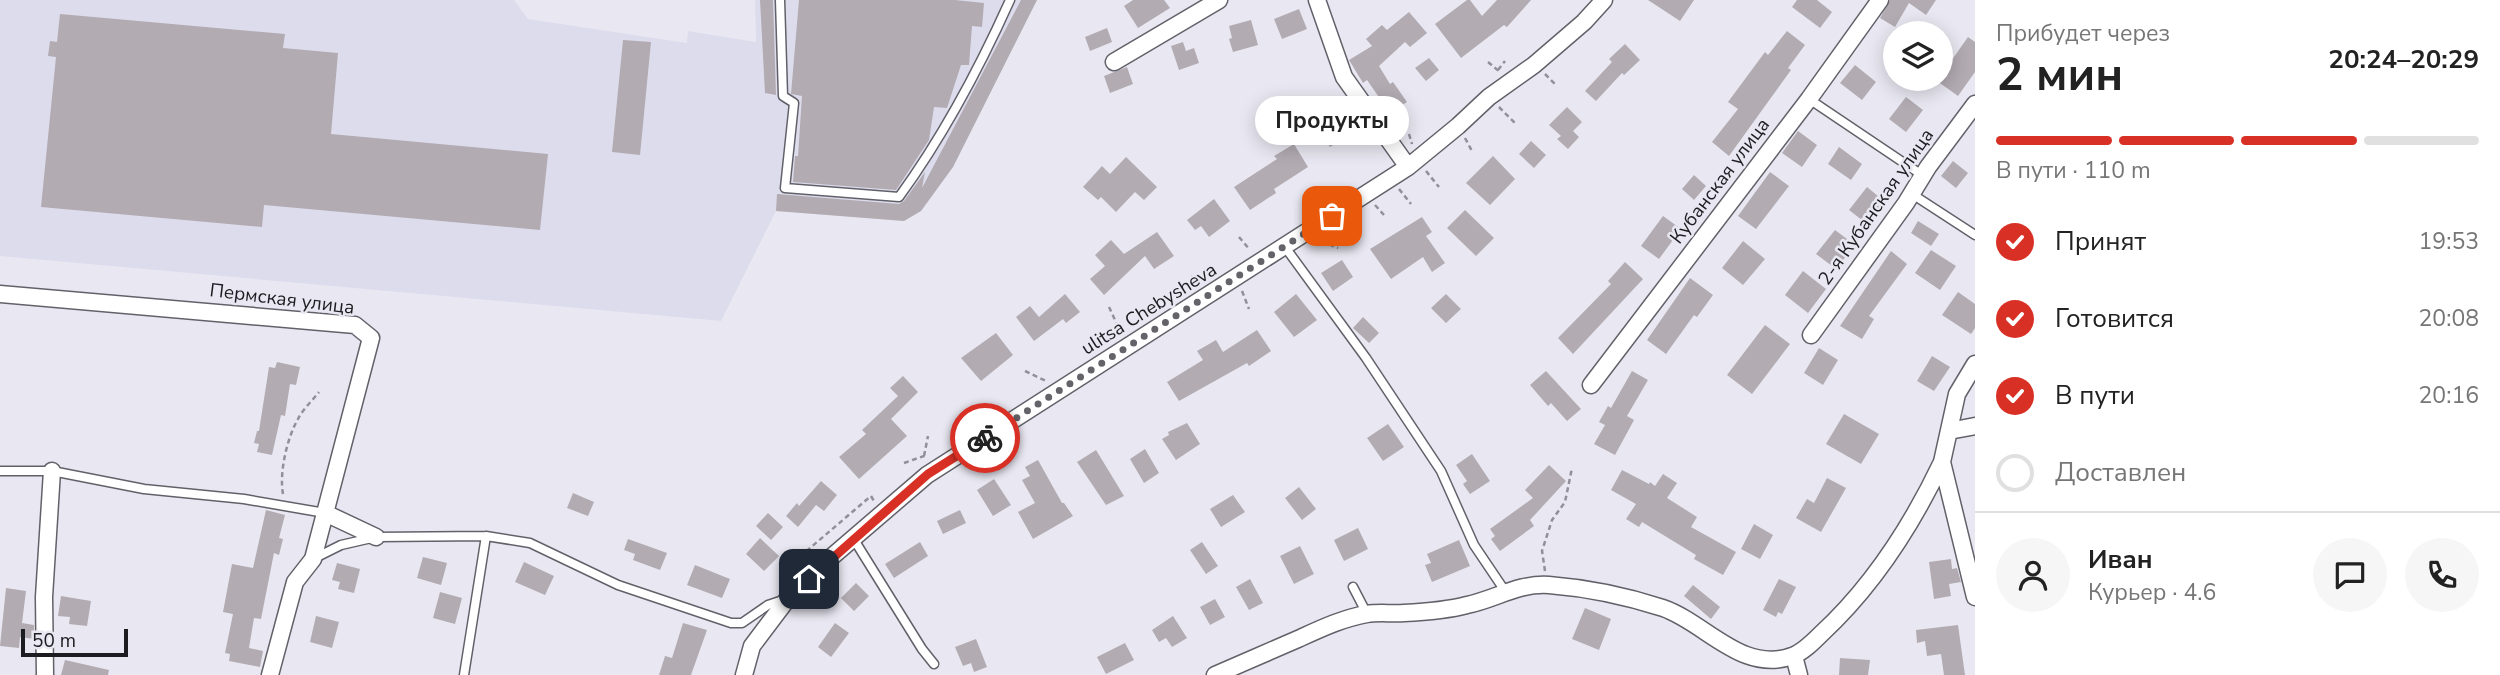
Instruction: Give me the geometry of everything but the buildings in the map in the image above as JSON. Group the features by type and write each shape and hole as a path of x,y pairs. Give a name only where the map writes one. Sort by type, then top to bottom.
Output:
{"street":[{"path":"1114,62 1219,0"},
{"path":"1317,0 1344,77 1408,167"},
{"name":"ulitsa Chebysheva","path":"744,675 752,646 789,597 928,474 1408,167 1489,97 1535,65 1584,22 1604,0"},
{"name":"Кубанская улица","path":"1591,385 1809,99 1880,0"},
{"name":"2-я Кубанская улица","path":"1811,335 1975,104"},
{"name":"Пермская улица","path":"0,294 355,325 371,338 313,559 295,582 270,675"},
{"path":"1215,675 1331,624 1367,614 1465,606 1525,585 1547,585 1604,593 1665,609 1688,620 1732,649 1760,660 1794,656 1839,617 1871,580 1898,542 1924,500 1942,462 1957,394 1975,364"},
{"path":"1949,431 1975,426"},
{"path":"1942,462 1975,597"},
{"path":"45,675 44,597 52,471"},
{"path":"325,513 376,537"},
{"path":"1794,656 1799,675"}],"lane":[{"path":"780,0 783,96 794,103 785,188 899,197 930,154 988,49 1010,0"},
{"path":"1809,99 1922,176"},
{"path":"1912,194 1975,235"},
{"path":"1285,247 1366,358 1441,471 1474,545 1505,591"},
{"path":"0,471 52,471 144,489 244,499 325,513"},
{"path":"464,675 486,536"},
{"path":"313,559 341,545 376,537 486,536 530,543 618,585 730,623 742,623 768,605 789,597"},
{"path":"853,538 934,664"},
{"path":"1353,587 1367,614"}],"path":[{"path":"1498,70 1505,61"},
{"path":"1489,97 1515,122"},
{"path":"1390,179 1411,204"},
{"path":"1314,228 1326,243 1338,248"},
{"path":"1236,278 1250,309"},
{"path":"1109,307 1128,347"},
{"path":"1025,371 1062,389"},
{"path":"290,507 282,492 292,431 299,417 319,392"},
{"path":"924,456 928,436"},
{"path":"1547,585 1542,551 1552,520 1565,502 1572,468"},
{"path":"802,564 789,566 871,496 883,513"}],"shaded area":[{"path":"0,0 514,0 528,19 687,43 688,31 756,42 755,0 1037,0 953,167 921,211 904,221 776,211 721,321 0,256"}],"way so far":[{"path":"985,438 1332,216"}],"place":[{"name":"Продукты","path":"1332,216"}],"route":[{"path":"809,579 928,474 985,438"}]}
